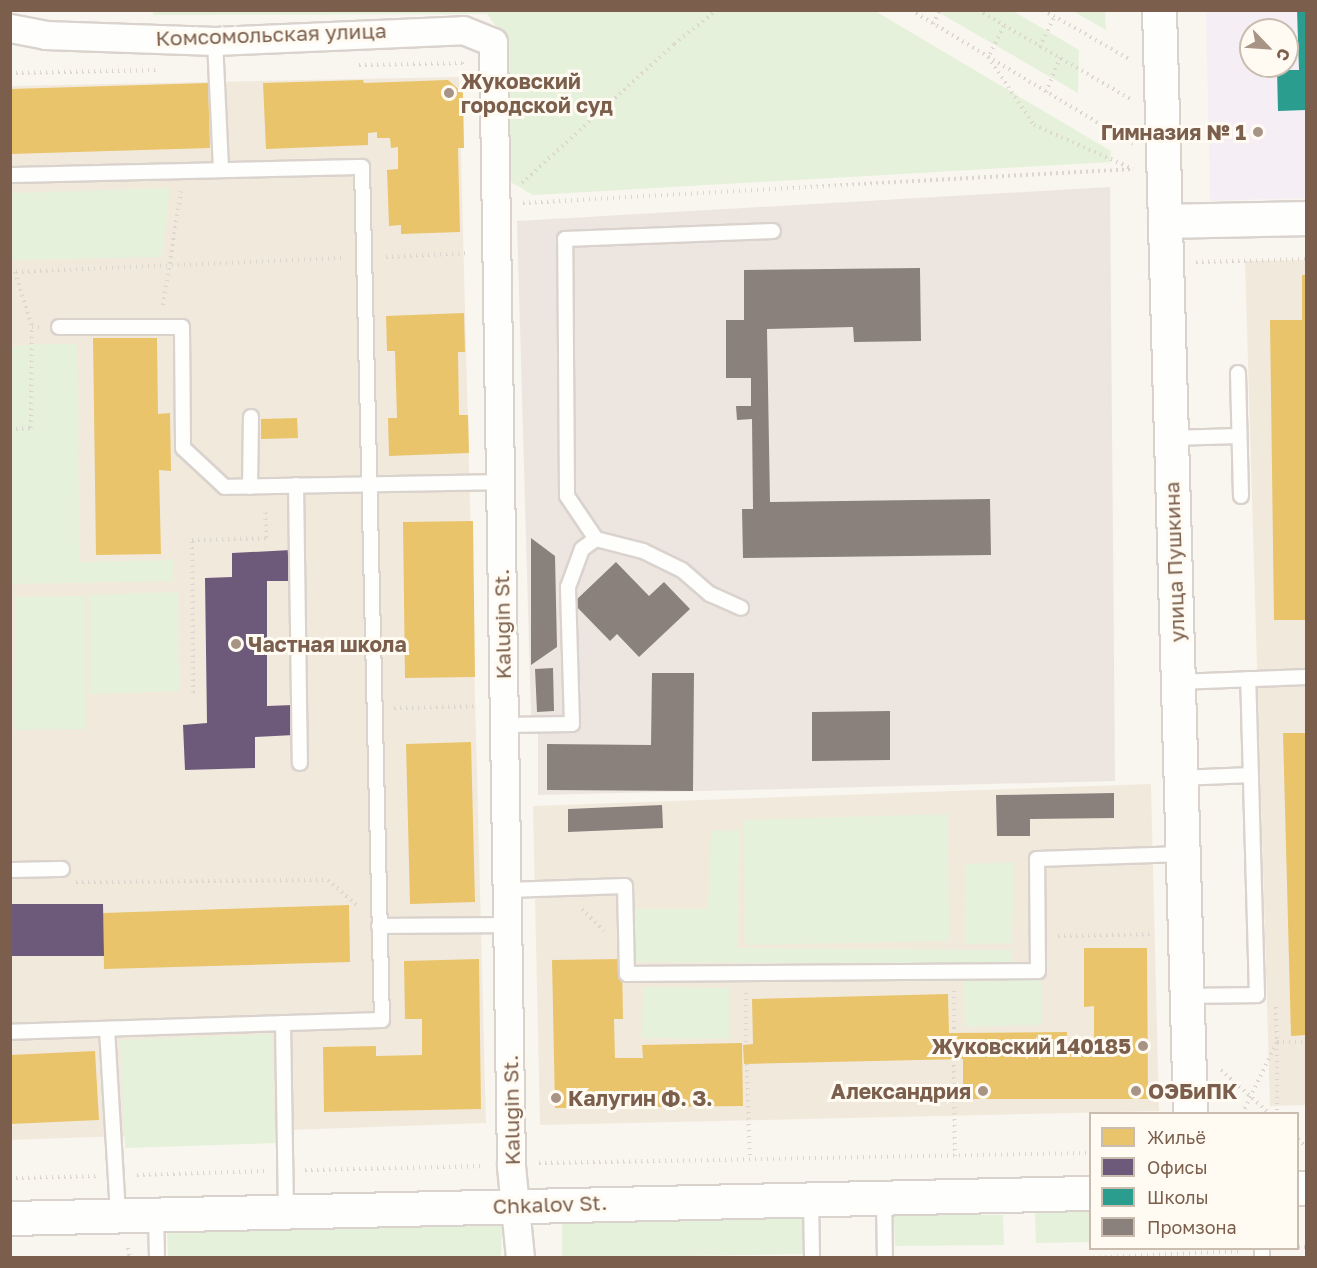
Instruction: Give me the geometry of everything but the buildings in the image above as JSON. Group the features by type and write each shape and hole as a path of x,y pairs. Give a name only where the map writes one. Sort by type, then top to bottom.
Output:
{"street":[{"name":"улица Пушкина","path":"1159,10 1190,1112"},
{"name":"Комсомольская улица","path":"10,28 45,35 215,41 463,30 493,42"},
{"name":"Kalugin St.","path":"493,42 511,1166 518,1205 520,1257"},
{"path":"1165,221 1306,218"},
{"name":"Chkalov St.","path":"10,1218 1089,1193"}],"lane":[{"path":"215,41 221,170"},
{"path":"10,175 362,167 382,1020 10,1032"},
{"path":"741,608 710,594 682,570 635,548 596,539 567,496 565,239 773,231"},
{"path":"59,327 182,327 183,448 225,488 368,483 500,482"},
{"path":"1238,374 1241,496"},
{"path":"251,417 257,486"},
{"path":"1171,438 1239,436"},
{"path":"296,485 300,763"},
{"path":"504,725 572,724 568,587 582,549 596,539"},
{"path":"1178,682 1306,677"},
{"path":"1187,996 1257,994 1248,679"},
{"path":"1180,778 1251,775"},
{"path":"507,890 625,886 627,974 1038,971 1037,859 1183,854"},
{"path":"10,870 62,869"},
{"path":"379,926 508,925"},
{"path":"283,1023 286,1211"},
{"path":"107,1029 118,1215"},
{"path":"884,1197 885,1257"},
{"path":"811,1199 812,1257"},
{"path":"156,1214 157,1257"}],"path":[{"path":"496,208 674,44 717,10"},
{"path":"911,10 1134,145"},
{"path":"933,24 940,10"},
{"path":"978,10 987,13 1004,26 1132,100"},
{"path":"1043,10 1132,61"},
{"path":"1040,46 1054,16"},
{"path":"988,57 1004,26"},
{"path":"496,208 514,203 1134,169 1034,125 988,57"},
{"path":"1046,92 1060,58"},
{"path":"346,66 462,63 468,71"},
{"path":"10,73 160,70"},
{"path":"159,327 184,171"},
{"path":"472,242 473,254"},
{"path":"10,429 32,428 32,327 13,272 465,253"},
{"path":"1198,262 1306,259"},
{"path":"32,327 59,327"},
{"path":"194,693 192,540 266,538 257,486"},
{"path":"374,708 483,706"},
{"path":"72,882 328,880 379,926"},
{"path":"560,887 627,952"},
{"path":"1038,937 1153,934"},
{"path":"746,972 746,1044"},
{"path":"953,972 954,1033"},
{"path":"1242,1112 1277,1042 1277,1112"},
{"path":"954,1059 956,1156"},
{"path":"747,1064 750,1160"},
{"path":"1220,1069 1269,1112"},
{"path":"10,1178 1089,1153"},
{"path":"130,1248 130,1257"},
{"path":"1087,1257 1161,1251 1225,1250"}],"shaded area":[{"name":"Гимназия № 1","path":"1206,11 1306,11 1306,198 1210,201"},
{"path":"459,77 486,1123 11,1140 10,86"},
{"path":"1110,187 1115,781 538,795 538,721 531,714 517,221"},
{"path":"1306,260 1306,1105 1270,1106 1245,261"},
{"path":"1151,784 1159,1111 540,1125 533,806"}],"green space":[{"path":"153,11 875,11 1111,151 1110,162 533,195 509,181 505,39 487,14 153,15"},
{"path":"936,11 1013,11 1079,50 1078,93"},
{"path":"1073,11 1105,11 1106,30"},
{"path":"170,188 162,257 11,260 11,193"},
{"path":"37,344 78,344 79,562 173,560 173,581 11,584 11,347"},
{"path":"178,592 179,691 90,694 90,595"},
{"path":"85,596 85,729 14,730 15,597"},
{"path":"948,814 949,941 746,945 743,820"},
{"path":"739,830 738,948 1012,950 1012,965 635,962 635,909 708,909 711,831"},
{"path":"1014,862 1012,943 965,944 966,864"},
{"path":"1041,979 1041,1025 965,1027 964,980"},
{"path":"643,987 730,988 729,1039 642,1038"},
{"path":"272,1034 275,1143 125,1148 120,1040"},
{"path":"1089,1209 1089,1242 1036,1243 1035,1210"},
{"path":"894,1214 1003,1215 1004,1245 895,1246"},
{"path":"807,1216 808,1254 562,1258 562,1222"},
{"path":"502,1223 501,1257 168,1257 167,1231"}],"place":[{"name":"Жуковский городской суд","path":"449,93"},
{"name":"Гимназия № 1","path":"1258,132"},
{"name":"Частная школа","path":"236,644"},
{"name":"Жуковский 140185","path":"1143,1046"},
{"name":"Александрия","path":"983,1091"},
{"name":"ОЭБиПК","path":"1136,1091"},
{"name":"Калугин Ф. З.","path":"556,1098"}]}
